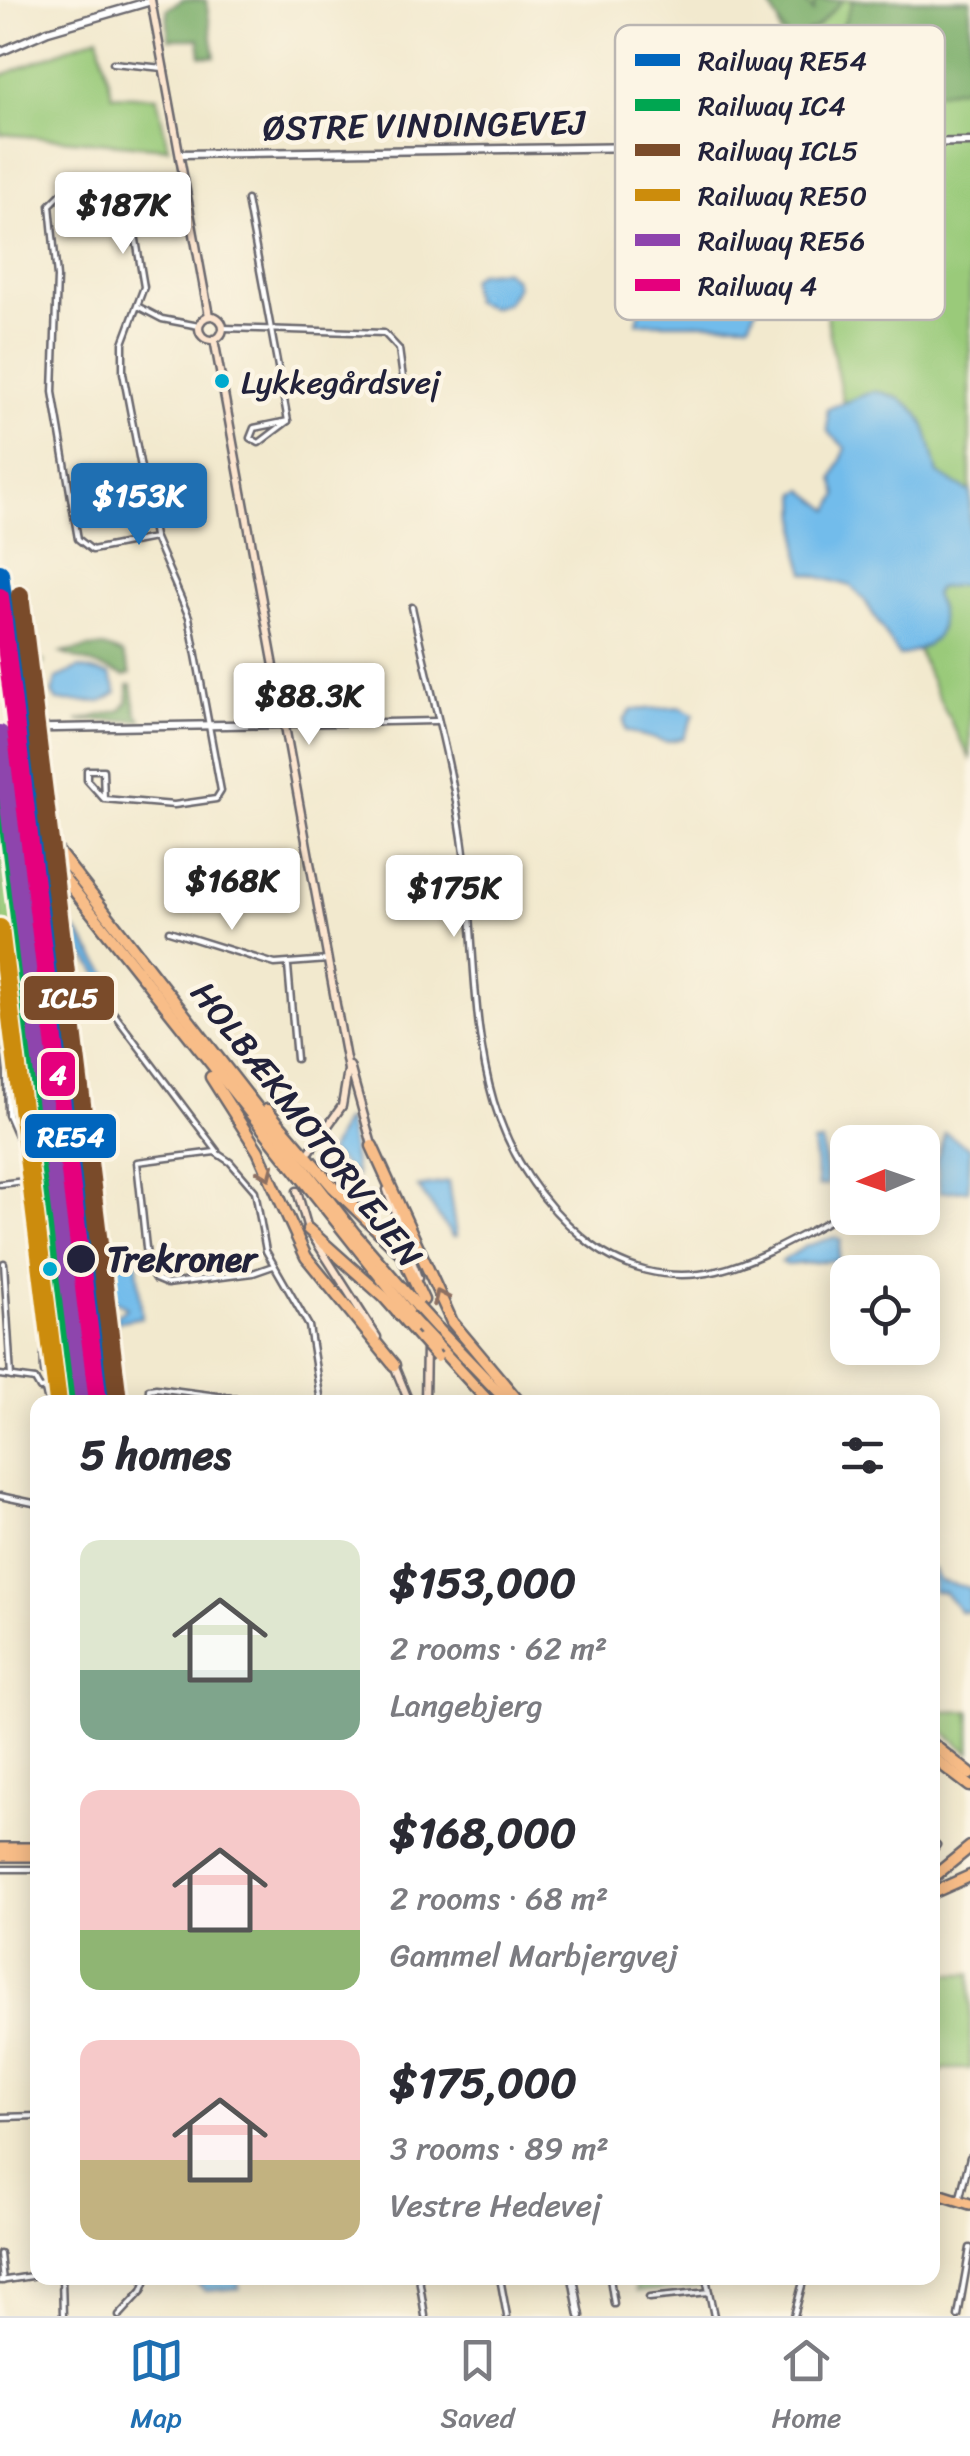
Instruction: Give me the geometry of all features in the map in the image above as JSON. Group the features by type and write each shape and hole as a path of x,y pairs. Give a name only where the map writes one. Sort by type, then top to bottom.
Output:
{"highway":[{"name":"HOLBÆKMOTORVEJEN","path":"0,777 196,1029 438,1329 501,1395"},
{"name":"HOLBÆKMOTORVEJEN","path":"0,797 420,1333 479,1395"},
{"path":"196,1029 334,1187 402,1254 421,1304"},
{"path":"181,1030 242,1122 306,1257 394,1365"},
{"path":"372,1146 452,1322 513,1395"},
{"path":"308,1228 420,1333"},
{"path":"940,1750 970,1774"},
{"path":"940,1763 970,1786"},
{"path":"940,1871 970,1847"},
{"path":"940,1889 970,1876"}],"main road":[{"path":"152,0 209,316"},
{"path":"209,316 200,326 202,335 214,339"},
{"path":"209,316 217,317 223,328 214,339 345,1045 421,1304 425,1395"},
{"path":"310,1151 344,1100 348,1070 345,1045"},
{"path":"297,1191 308,1228 394,1365 406,1395"},
{"path":"0,1848 30,1851"},
{"path":"0,1856 30,1853"},
{"path":"940,2194 964,2202"}],"street":[{"path":"0,52 48,31 152,0"},
{"path":"114,63 163,68"},
{"name":"ØSTRE VINDINGEVEJ","path":"945,142 970,142"},
{"name":"ØSTRE VINDINGEVEJ","path":"180,154 615,147"},
{"path":"104,799 103,770 87,770 87,780 104,799 187,804 216,799 221,792 188,617 154,538 122,359 124,338 139,307 144,274 130,204 111,196 64,192 55,196 50,206 57,277 52,386 78,539 92,550 154,538"},
{"path":"248,200 288,421"},
{"path":"139,307 162,319 200,326"},
{"path":"223,328 384,333 399,349 405,393"},
{"path":"288,421 259,443 250,438 254,428 288,421"},
{"path":"412,607 465,859 482,1068 510,1146 544,1199 602,1253 632,1267 672,1275 730,1267 830,1220"},
{"path":"0,730 436,720"},
{"path":"169,931 288,966 328,960"},
{"path":"288,966 296,1058"},
{"path":"100,995 218,1153 255,1191 261,1231 273,1266 306,1318 320,1395"},
{"path":"0,1020 10,1019 15,1026 3,1036 8,1111 33,1180 39,1223"},
{"path":"0,1111 8,1111"},
{"path":"218,1153 136,1162 150,1272 167,1284 254,1274 273,1266"},
{"path":"0,1184 33,1180"},
{"path":"42,1250 46,1294 42,1325 44,1372 52,1379 46,1395"},
{"path":"4,1263 11,1376"},
{"path":"35,1380 44,1372"},
{"path":"0,1375 35,1380"},
{"path":"35,1380 45,1390"},
{"path":"149,1395 149,1390 196,1395"},
{"path":"0,1496 30,1502"},
{"path":"0,1869 30,1869"},
{"path":"0,2117 30,2116"},
{"path":"964,2202 970,2157"},
{"path":"958,2316 970,2248"},
{"path":"0,2254 1,2281 30,2276"},
{"path":"62,2285 63,2316"},
{"path":"119,2316 144,2285"},
{"path":"420,2285 424,2316"},
{"path":"501,2285 507,2316"},
{"path":"574,2285 580,2316"},
{"path":"611,2285 614,2304"},
{"path":"708,2285 714,2316"},
{"path":"794,2316 802,2285"},
{"path":"649,2298 709,2292"}],"green space":[{"path":"183,0 206,0 215,57 201,56 199,39 169,39 167,9"},
{"path":"767,0 804,0 813,12 815,0 843,0 819,25 781,25"},
{"path":"776,0 970,0 970,758 932,683 900,606 853,446 828,320 945,320 945,25 779,25"},
{"path":"853,0 970,0 970,86 945,91 945,25 843,25"},
{"path":"98,36 112,95 157,97 168,148 0,134 0,76"},
{"path":"104,647 123,654 131,674 125,676 61,653"},
{"path":"33,656 44,662 34,682 40,717 27,721 19,663"},
{"path":"128,685 132,685 136,712 142,720 77,721 121,710 128,701"},
{"path":"0,815 16,835 34,1011 0,1014"},
{"path":"970,1711 970,1753 940,1729 940,1712"},
{"path":"940,1974 970,1974 970,2069 943,2069 940,2073"},
{"path":"636,2285 704,2286 637,2292"}],"water":[{"path":"504,270 515,278 517,287 507,303 491,308 473,301 470,280 478,273"},
{"path":"638,320 750,320 749,323 637,323"},
{"path":"874,391 905,401 914,409 926,430 938,474 970,492 970,589 959,585 938,588 934,594 941,619 937,636 923,647 899,656 865,601 851,586 805,573 799,553 797,493 804,490 830,510 838,495 833,479 846,448 828,432 827,409"},
{"path":"79,668 110,675 117,693 102,702 57,701 52,693 57,678"},
{"path":"680,707 694,714 684,738 666,742 626,731 624,720 632,710"},
{"path":"72,929 118,989 111,990 70,936"},
{"path":"347,1121 356,1176 329,1152"},
{"path":"945,1133 970,1148 968,1190 940,1192 940,1149"},
{"path":"822,1142 827,1185 818,1186 813,1143"},
{"path":"448,1182 456,1236 452,1236 418,1187"},
{"path":"835,1237 841,1240 839,1255 830,1255 830,1261 787,1265 781,1262 806,1246"},
{"path":"136,1255 142,1317 115,1322 115,1316 127,1307 112,1299 108,1259"},
{"path":"940,1581 970,1588 970,1612 960,1611 940,1592"},
{"path":"199,2285 239,2285 239,2288 206,2291"}],"rail line":[{"name":"RE54","path":"0,573 103,1395"},
{"name":"ICL5","path":"20,595 117,1395"},
{"name":"4","path":"0,597 97,1395"},
{"name":"RE56","path":"0,734 83,1395"},
{"name":"IC4","path":"0,762 77,1395"},
{"name":"RE50","path":"0,928 57,1395"}],"place":[{"name":"Lykkegårdsvej","path":"222,381"},
{"name":"Trekroner","path":"81,1259"}]}
